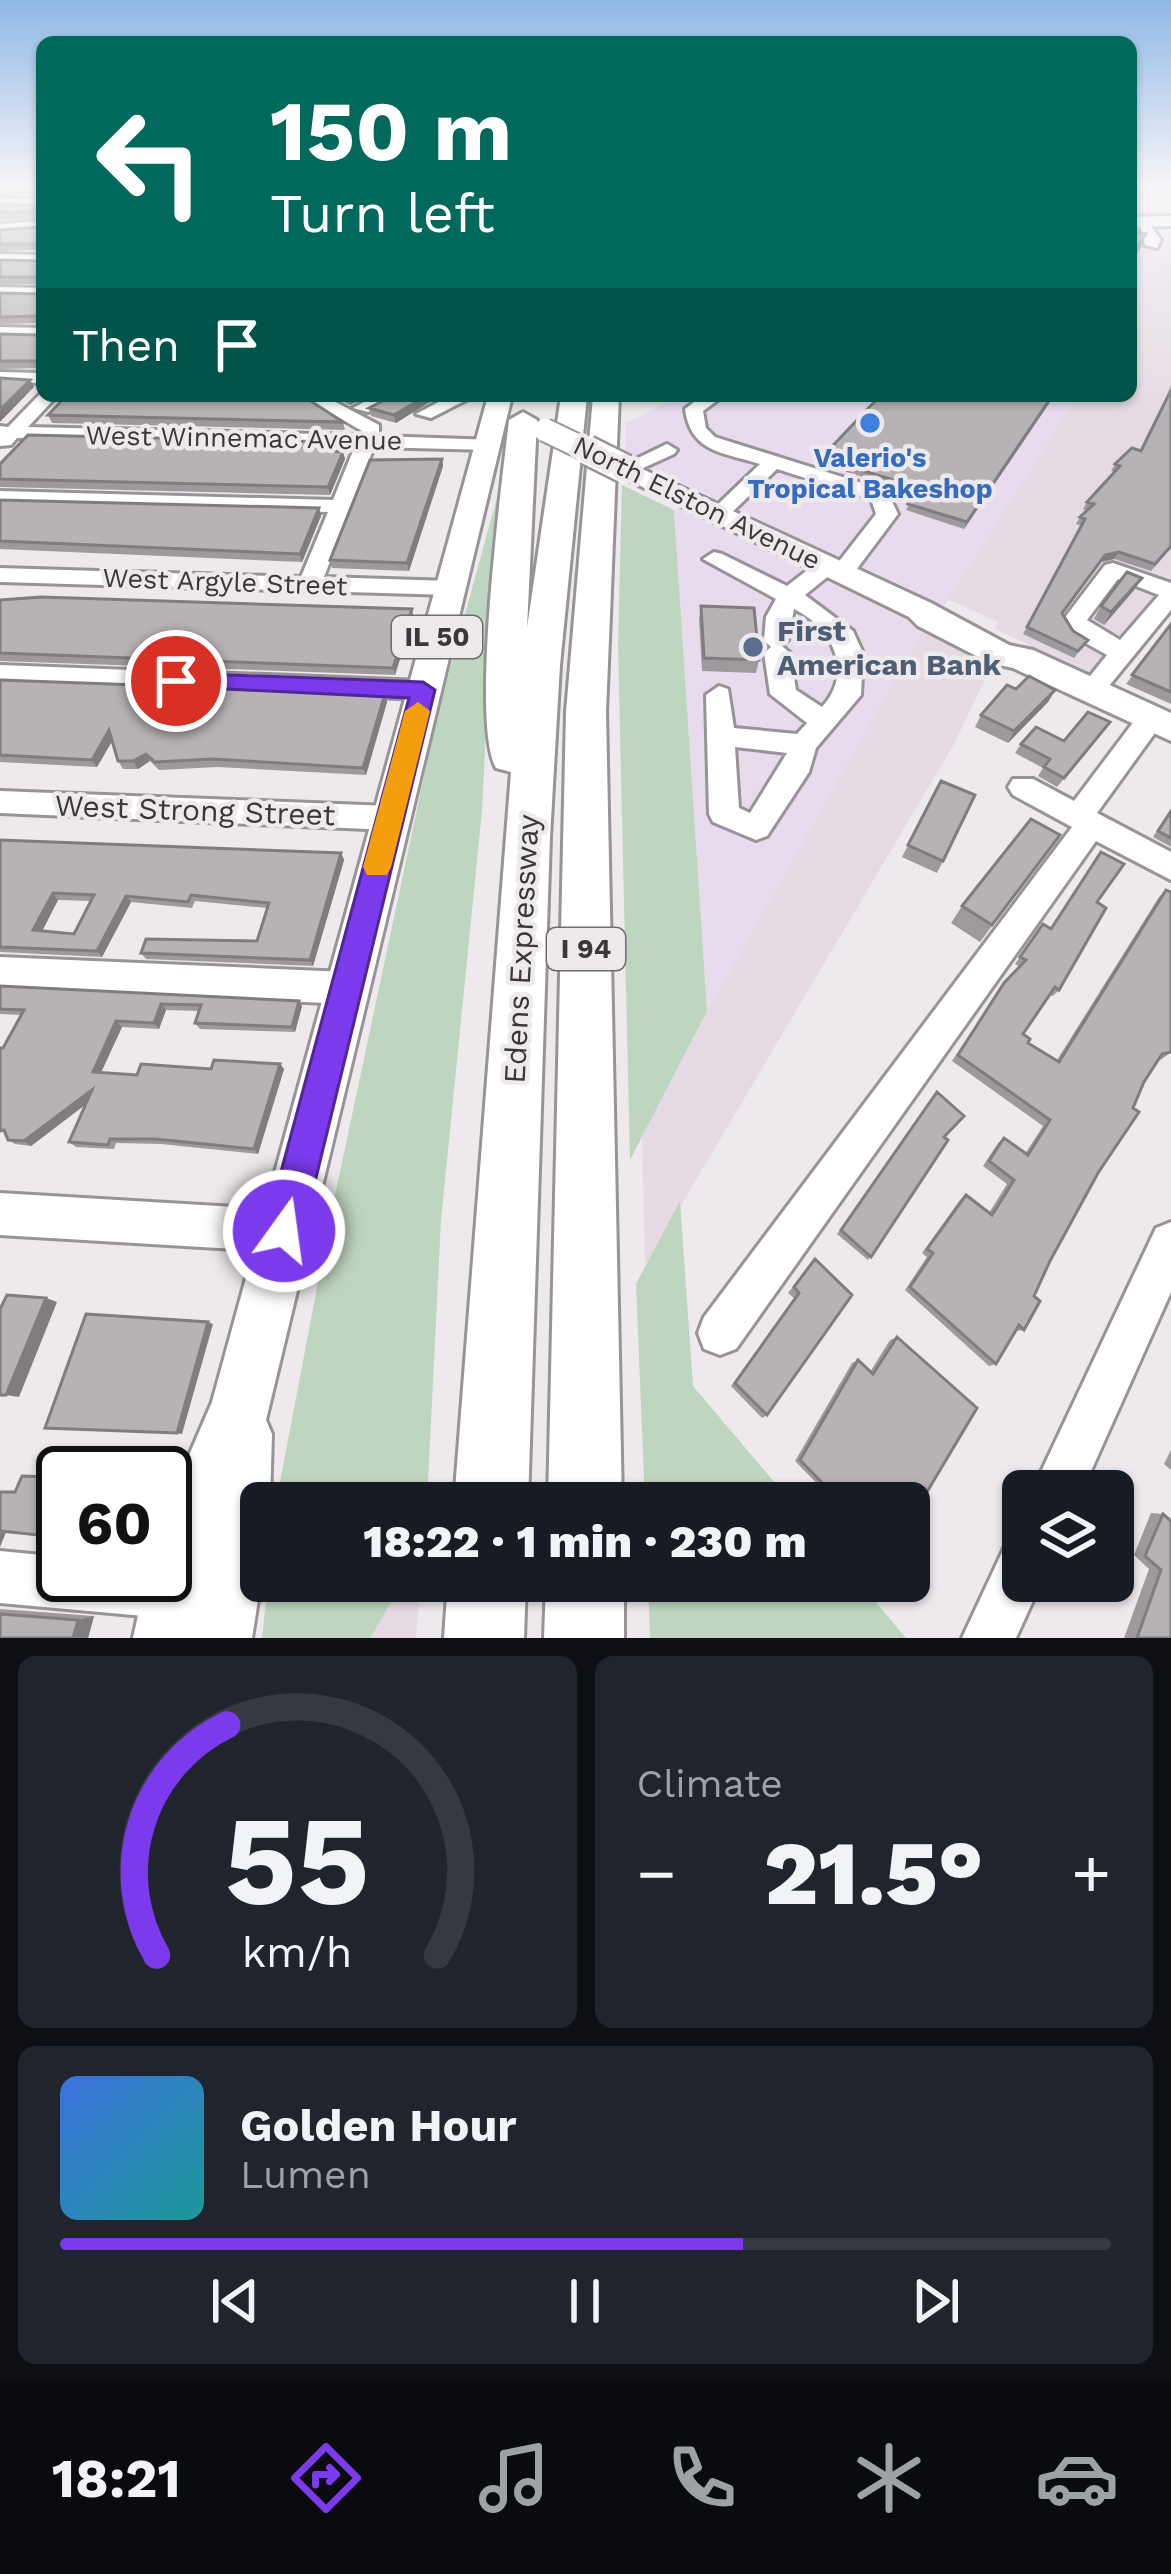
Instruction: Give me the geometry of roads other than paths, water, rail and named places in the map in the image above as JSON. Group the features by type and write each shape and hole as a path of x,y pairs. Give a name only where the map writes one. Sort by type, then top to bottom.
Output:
{"highway":[{"name":"Edens Expressway","path":"492,1482 527,837 541,665 573,402"},
{"name":"Edens Expressway","path":"585,1482 586,712 606,402"},
{"path":"508,410 512,551 507,740 527,837"},
{"path":"484,1638 486,1602"},
{"path":"584,1638 585,1602"}],"main road":[{"name":"IL 50","path":"188,1623 236,1533 242,1404 488,444 508,410"},
{"name":"North Elston Avenue","path":"508,410 920,610 928,620 1161,724"}],"street":[{"path":"0,291 36,292"},
{"path":"0,332 36,333"},
{"path":"0,377 36,378"},
{"path":"4,436 41,402"},
{"path":"309,585 372,429 322,402"},
{"path":"704,402 694,409 703,438 880,495 887,514 834,569 796,587 773,627 783,694 824,722"},
{"path":"362,408 420,404 430,424 424,442"},
{"name":"West Winnemac Avenue","path":"4,436 488,444"},
{"path":"625,469 667,451"},
{"path":"718,514 773,462"},
{"path":"0,496 341,506"},
{"path":"714,559 791,597 841,631 850,653 848,695 803,745 800,765 757,828 724,814 718,695"},
{"path":"1091,691 1167,606 1113,570 1076,620 1082,630 1124,652"},
{"name":"West Argyle Street","path":"0,575 450,588"},
{"path":"0,674 423,690"},
{"path":"720,1333 1084,820 1161,724"},
{"path":"721,736 803,745"},
{"path":"1023,787 1171,867"},
{"name":"West Strong Street","path":"0,802 390,818"},
{"path":"0,972 346,988"},
{"path":"0,1214 284,1231"},
{"path":"1067,1470 1171,1243"},
{"path":"0,1577 188,1623"},
{"path":"988,1638 1005,1602"}],"place":[{"name":"Valerio's Tropical Bakeshop","path":"870,423"},
{"name":"First American Bank","path":"753,647"}]}
